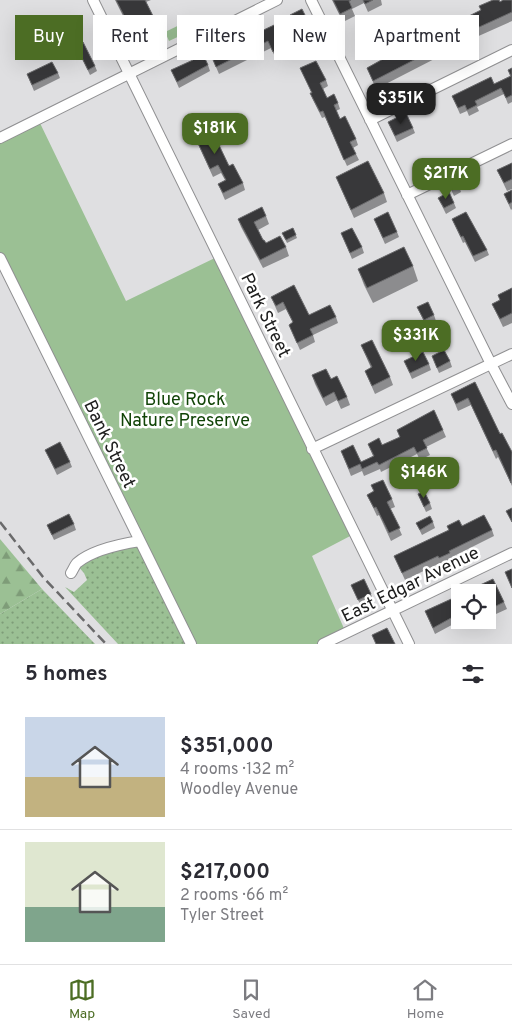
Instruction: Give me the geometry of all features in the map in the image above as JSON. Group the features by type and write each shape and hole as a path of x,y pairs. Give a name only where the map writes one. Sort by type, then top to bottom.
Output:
{"street":[{"name":"Park Street","path":"93,0 409,644"},
{"path":"0,138 278,0"},
{"path":"310,0 512,404"},
{"path":"370,120 512,50"},
{"path":"407,195 512,144"},
{"name":"Bank Street","path":"0,258 165,588 191,644"},
{"path":"312,449 512,354"},
{"path":"71,573 76,564 101,551 140,541"},
{"name":"East Edgar Avenue","path":"323,644 512,553"}],"green space":[{"path":"177,26 177,37 169,41 167,31"},
{"name":"Blue Rock Nature Preserve","path":"38,119 126,301 219,256 354,534 312,556 346,633 323,644 191,644 0,258 0,138"},
{"path":"0,539 42,589 0,614"},
{"path":"140,541 191,644 118,644 65,587 74,592 87,580 76,564"},
{"path":"42,589 95,644 0,644 0,614"}],"building":[{"path":"116,0 145,0 152,15 124,15"},
{"path":"333,0 351,0 349,1 352,8 340,14"},
{"path":"363,0 373,0 365,4"},
{"path":"493,0 499,0 500,2 512,0 512,12 479,27 479,15 471,15 481,10 479,6"},
{"path":"302,9 305,15 290,15"},
{"path":"274,25 273,52 268,41 264,43 264,30"},
{"path":"83,42 95,66 88,70 83,60"},
{"path":"193,60 206,60 208,65 177,82 171,70"},
{"path":"213,60 230,60 216,67"},
{"path":"381,60 414,60 373,81 367,68"},
{"path":"316,61 326,80 320,83 327,98 334,94 338,103 334,105 340,119 345,116 356,139 350,142 356,154 344,160 323,111 320,112 300,68"},
{"path":"52,62 58,73 32,85 27,74"},
{"path":"512,68 512,95 506,98 501,88 475,101 477,105 467,110 465,105 458,108 452,96 491,77 494,84 511,76 508,70"},
{"path":"406,113 413,128 395,136 388,122"},
{"path":"206,118 229,166 233,164 243,183 223,193 218,184 226,180 218,165 210,169 190,126"},
{"path":"368,161 384,193 351,210 336,177"},
{"path":"512,163 512,179 504,183 497,170"},
{"path":"454,177 459,186 452,190 447,181"},
{"path":"512,190 512,202 509,204 504,194"},
{"path":"449,192 454,203 444,208 438,198"},
{"path":"262,207 266,216 254,222 263,240 266,243 280,236 286,247 260,260 238,219"},
{"path":"388,212 397,232 383,238 374,219"},
{"path":"466,212 487,250 473,256 452,219"},
{"path":"293,228 296,235 286,240 282,233"},
{"path":"352,228 362,247 350,253 341,233"},
{"path":"404,247 413,266 367,288 358,269"},
{"path":"294,285 309,315 330,305 336,317 310,329 313,335 297,343 289,325 293,322 283,302 276,306 271,297"},
{"path":"512,288 512,313 500,319 492,304 500,300 498,295"},
{"path":"428,302 434,315 424,320 417,307"},
{"path":"372,340 390,377 372,386 365,371 372,367 361,345"},
{"path":"444,350 450,361 437,368 432,356"},
{"path":"423,352 429,364 410,373 404,361"},
{"path":"326,369 331,379 337,376 347,397 338,401 334,392 323,398 312,375"},
{"path":"475,382 500,434 502,433 512,452 511,483 496,450 493,451 468,398 456,404 451,394"},
{"path":"434,410 443,430 423,440 427,448 417,453 414,447 379,465 377,462 362,469 360,464 349,469 341,451 353,445 361,462 374,456 368,444 379,438 382,445 400,437 397,430"},
{"path":"60,442 70,462 55,469 45,450"},
{"path":"383,480 392,499 387,502 400,528 389,533 376,507 374,508 367,495 374,491 371,485"},
{"path":"424,491 430,503 424,507 418,494"},
{"path":"512,508 512,522 506,511"},
{"path":"69,514 74,524 52,535 47,525"},
{"path":"484,515 492,530 449,551 450,553 439,558 438,556 402,573 394,556 449,530 447,526 459,520 462,526"},
{"path":"430,516 433,522 420,530 416,523"},
{"path":"512,569 512,588 505,572"},
{"path":"364,579 371,594 358,600 351,585"},
{"path":"493,579 495,584 482,584"},
{"path":"496,585 504,602 496,606"},
{"path":"451,599 451,618 433,628 425,611"},
{"path":"387,628 395,644 376,644 372,635"}],"railway":[{"path":"0,522 43,577 106,644"}]}
